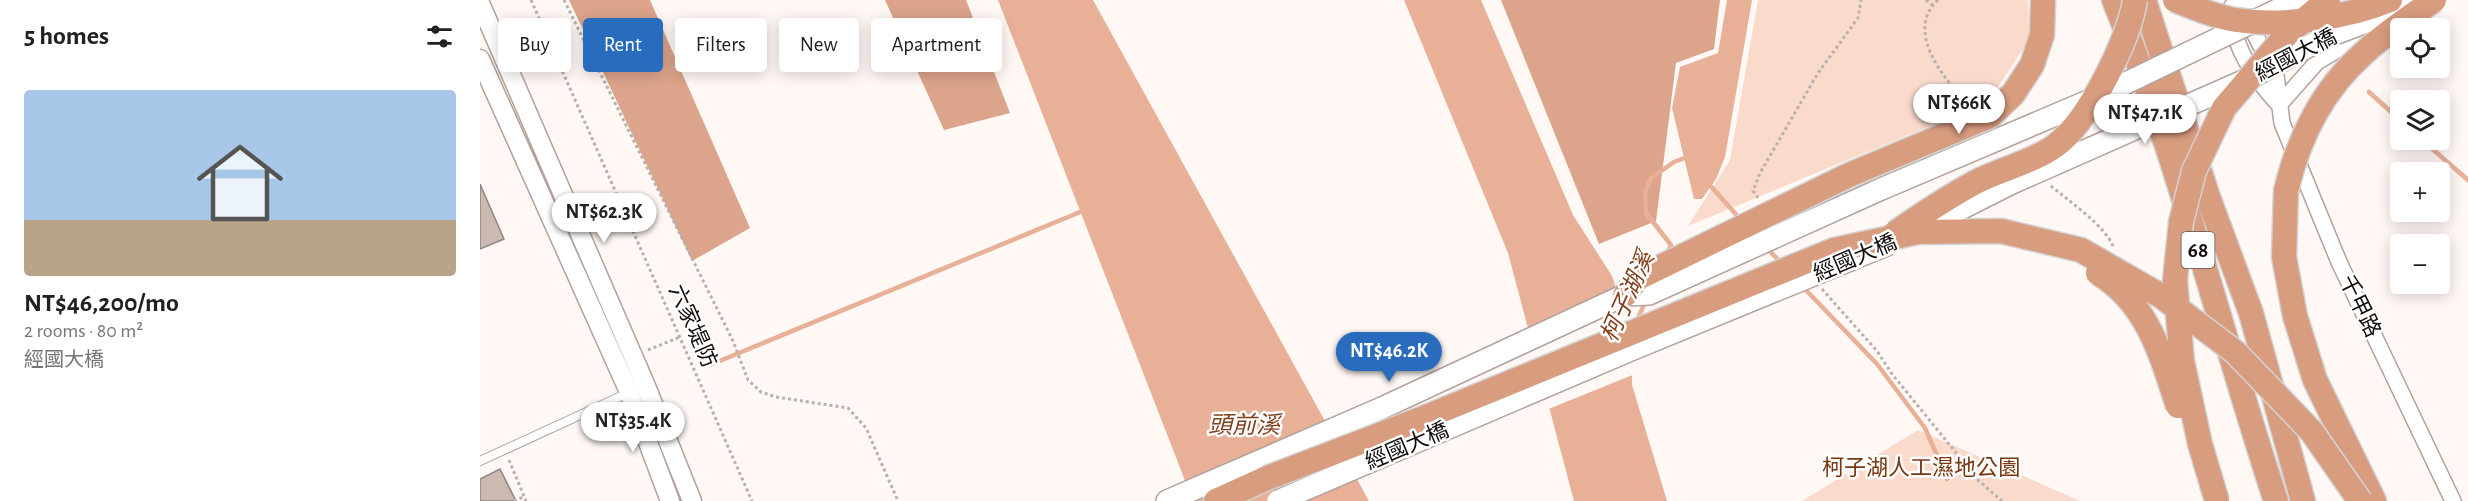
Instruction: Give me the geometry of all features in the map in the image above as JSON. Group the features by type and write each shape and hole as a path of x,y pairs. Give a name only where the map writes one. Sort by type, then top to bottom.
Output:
{"highway":[{"path":"1625,296 1638,278 1849,176 1990,116 2013,94 2032,65 2042,35 2043,0"},
{"name":"68","path":"2114,0 2131,40 2173,166 2276,501"},
{"path":"1853,261 1976,182 2054,147 2072,129 2093,99 2119,50 2135,0"},
{"name":"68","path":"2144,0 2208,197 2251,313 2303,501"},
{"path":"2175,0 2236,20 2291,22 2337,15 2390,0"},
{"path":"2217,501 2200,444 2182,361 2175,280 2181,222 2194,171 2224,108 2288,33 2328,0"},
{"path":"2374,501 2315,380 2295,316 2284,257 2286,191 2297,150 2310,122 2332,88 2363,53 2434,0"},
{"path":"1216,501 1834,250 1918,232 2001,231 2081,250 2161,296 2235,352 2251,368 2312,432 2360,501"},
{"path":"1853,261 1932,245 1987,245 2031,249 2075,260 2105,277 2132,302 2150,327 2212,501"}],"main road":[{"name":"經國大橋","path":"1167,501 1371,412 1625,296 1649,294 1879,190 2093,99 2298,0"},
{"name":"經國大橋","path":"1278,501 1633,349 1853,261 1939,221 2012,183 2250,78 2324,38 2424,0"}],"street":[{"path":"2231,3 2260,5 2271,0"},
{"path":"2310,0 2309,4 2328,33 2347,44"},
{"path":"2337,0 2350,23 2347,44"},
{"path":"2279,105 2317,62 2424,0"},
{"path":"480,3 498,44"},
{"name":"千甲路","path":"2231,3 2235,35 2259,83 2279,105 2282,123 2339,262 2453,501"},
{"path":"480,59 484,79 692,501"},
{"path":"484,79 498,72"},
{"path":"510,72 638,389 670,501"}],"lane":[{"path":"480,461 638,389"}],"path":[{"name":"六家堤防","path":"531,0 539,18"},
{"path":"564,0 733,341 748,380 761,392 848,408 866,428 898,501"},
{"path":"1763,204 1753,191 1761,173 1818,73 1858,18 1861,0"},
{"path":"1926,0 1932,5"},
{"name":"六家堤防","path":"563,72 752,501"},
{"path":"1819,285 1877,351 1892,374 1979,481 2002,501"},
{"path":"645,351 680,337"},
{"path":"504,450 526,501"},
{"path":"514,501 525,496"}],"green space":[{"path":"1758,0 2028,0 2029,40 1988,102 1688,226 1730,160"},
{"name":"柯子湖人工濕地公園","path":"1918,430 2080,501 1802,501"}],"shaded area":[{"path":"569,0 650,0 658,18 583,18 583,30"},
{"path":"885,0 966,0 973,18 893,18"},
{"path":"1501,0 1720,0 1714,49 1676,63 1656,221 1599,244"},
{"path":"663,30 675,57 675,72 682,72 750,228 692,261 603,72 663,72"},
{"path":"918,72 994,72 1010,113 944,130"}],"water":[{"name":"頭前溪","path":"998,0 1093,0 1369,501 1193,501"},
{"path":"1404,0 1481,0 1573,215 1612,276 1632,332 1632,385 1667,501 1574,501 1508,253"},
{"path":"1727,0 1752,0 1725,157 1716,179 1702,199 1694,199 1672,108 1680,67 1718,53"}],"pier":[{"path":"1620,291 1635,332 1635,374 1546,410 1526,332"}],"building":[{"path":"480,184 504,239 480,249"},
{"path":"500,469 516,501 480,501 480,479"}],"waterway":[{"path":"2369,92 2390,111"},
{"path":"2434,150 2468,180"},
{"name":"柯子湖溪","path":"1667,254 1671,245 1646,213 1645,193 1651,178 1674,162 1690,156"},
{"path":"1707,182 1741,220"},
{"path":"710,365 1085,210"},
{"path":"1767,248 1782,264"},
{"path":"1802,286 1877,364 1925,428 1947,479"},
{"name":"柯子湖溪","path":"1636,323 1646,300"}]}
